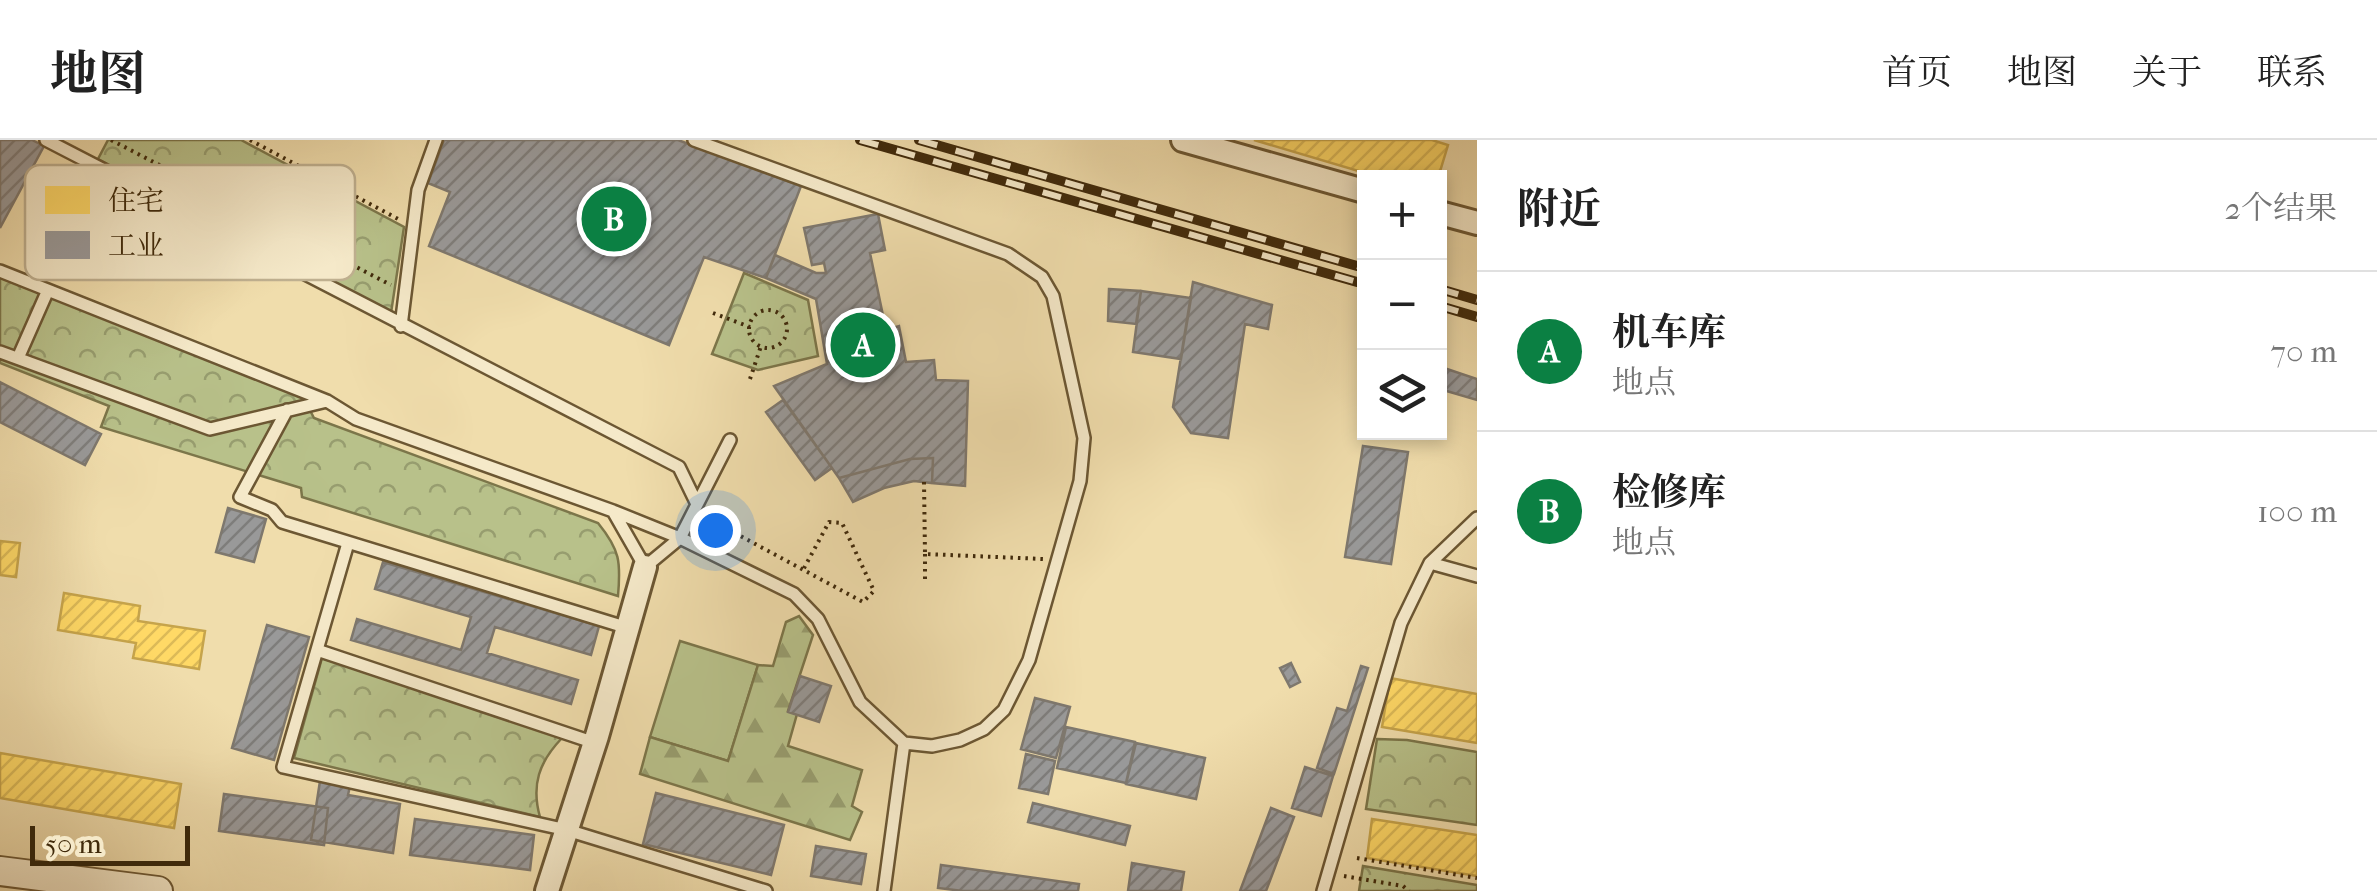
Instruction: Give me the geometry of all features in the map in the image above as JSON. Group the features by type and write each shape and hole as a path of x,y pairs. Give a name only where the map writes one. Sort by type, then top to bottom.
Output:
{"street":[{"path":"1184,140 1357,189"},
{"path":"1447,214 1477,223"},
{"path":"547,891 595,743 645,567"},
{"path":"0,870 158,891"}],"lane":[{"path":"46,140 94,165"},
{"path":"401,326 418,190 436,140"},
{"path":"0,271 327,401 356,419 613,510 794,594 818,619 860,702 904,742 932,746 984,729 1004,710 1029,660 1080,481 1084,438 1052,296 1042,276 1008,254 694,140"},
{"path":"313,280 679,467 696,502"},
{"path":"18,358 48,290"},
{"path":"0,352 210,429 327,401"},
{"path":"287,410 240,497 272,510 282,522 628,628"},
{"path":"613,510 645,567 680,538 730,440"},
{"path":"1323,891 1401,622 1430,563 1477,518"},
{"path":"348,542 282,767 567,830 766,891"},
{"path":"1430,563 1477,576"},
{"path":"317,650 595,743"},
{"path":"884,891 904,742"}],"path":[{"path":"111,140 160,165"},
{"path":"250,140 298,165"},
{"path":"355,195 414,226"},
{"path":"355,266 406,292"},
{"path":"763,311 775,311 784,319 787,331 782,342 771,348 761,346 750,336 750,327 753,318 763,311"},
{"path":"714,313 750,327"},
{"path":"750,378 761,346"},
{"path":"924,482 925,581"},
{"path":"696,502 733,532 803,570 863,602 874,591 842,523 829,522 803,570"},
{"path":"925,554 1057,560"},
{"path":"1357,858 1477,878"},
{"path":"1329,874 1403,886 1408,891"}],"green space":[{"path":"108,140 241,140 288,165 109,165 98,159"},
{"path":"355,201 404,227 391,313 328,280 355,280"},
{"path":"744,273 808,300 818,356 758,370 712,354"},
{"path":"0,276 303,397 314,418 598,523 617,557 618,596 302,497 301,488 101,427 109,406 0,363"},
{"path":"799,616 813,635 788,711 797,714 788,746 862,770 852,806 862,812 850,840 640,774 650,737 728,761 758,665 773,666 786,622"},
{"path":"680,641 758,665 728,761 650,737"},
{"path":"322,658 562,738 539,774 536,795 540,817 294,758"},
{"path":"1377,739 1477,752 1477,825 1366,809"},
{"path":"1363,866 1477,885 1477,891 1359,891"}],"building: 住宅":[{"path":"1254,140 1432,140 1448,145 1440,170 1357,171"},
{"path":"0,541 20,543 16,577 0,575"},
{"path":"64,593 140,606 138,621 205,631 199,669 133,658 136,643 58,630"},
{"path":"1390,678 1477,694 1477,743 1382,727"},
{"path":"0,753 181,784 174,828 0,798"},
{"path":"1372,819 1477,835 1477,876 1367,858"}],"building: 工业":[{"path":"0,140 32,140 44,146 34,165 25,165 25,181 0,228"},
{"path":"444,140 678,140 801,186 766,278 704,257 669,345 429,246 450,192 428,183"},
{"path":"878,214 885,250 870,253 886,330 899,326 906,362 934,360 936,380 968,381 965,486 932,483 933,458 910,459 839,478 774,386 827,364 816,299 766,278 775,255 816,273 826,273 824,263 812,265 804,228"},
{"path":"1193,282 1272,305 1268,329 1245,324 1228,438 1191,433 1173,407"},
{"path":"1109,289 1141,291 1136,324 1108,321"},
{"path":"1141,291 1191,298 1181,359 1133,352"},
{"path":"1447,369 1477,379 1477,400 1447,391"},
{"path":"0,382 101,434 85,465 0,422"},
{"path":"783,400 832,468 815,480 766,412"},
{"path":"1363,446 1408,452 1391,564 1345,557"},
{"path":"933,458 932,483 914,481 884,488 853,502 839,478 910,459"},
{"path":"228,508 266,519 254,562 216,552"},
{"path":"383,562 599,626 591,655 495,627 487,653 578,680 571,704 351,640 357,619 461,650 471,617 375,589"},
{"path":"267,625 309,637 274,760 232,748"},
{"path":"1291,663 1300,682 1290,687 1280,668"},
{"path":"1361,666 1368,668 1334,774 1317,768 1337,708 1347,711"},
{"path":"800,676 831,686 819,722 788,712"},
{"path":"1035,698 1070,707 1056,758 1021,749"},
{"path":"1066,727 1135,742 1126,783 1057,768"},
{"path":"1136,743 1205,758 1196,799 1126,784"},
{"path":"1026,754 1055,761 1048,794 1019,788"},
{"path":"1305,767 1333,776 1321,816 1292,808"},
{"path":"320,781 350,786 348,795 400,804 393,853 311,840"},
{"path":"656,793 784,825 771,875 643,844"},
{"path":"224,794 328,808 324,845 219,831"},
{"path":"1033,803 1130,826 1125,845 1028,822"},
{"path":"1271,808 1294,817 1266,891 1240,891"},
{"path":"415,819 534,835 530,870 410,855"},
{"path":"816,846 866,854 861,884 811,876"},
{"path":"1132,863 1184,872 1181,891 1128,891"},
{"path":"941,865 1079,884 1078,891 938,888"}],"railway":[{"path":"860,140 1357,282"},
{"path":"919,140 1357,266"},
{"path":"1447,291 1477,300"},
{"path":"1447,308 1477,317"}],"place":[{"name":"检修库","path":"614,219"},
{"name":"机车库","path":"863,345"}]}
